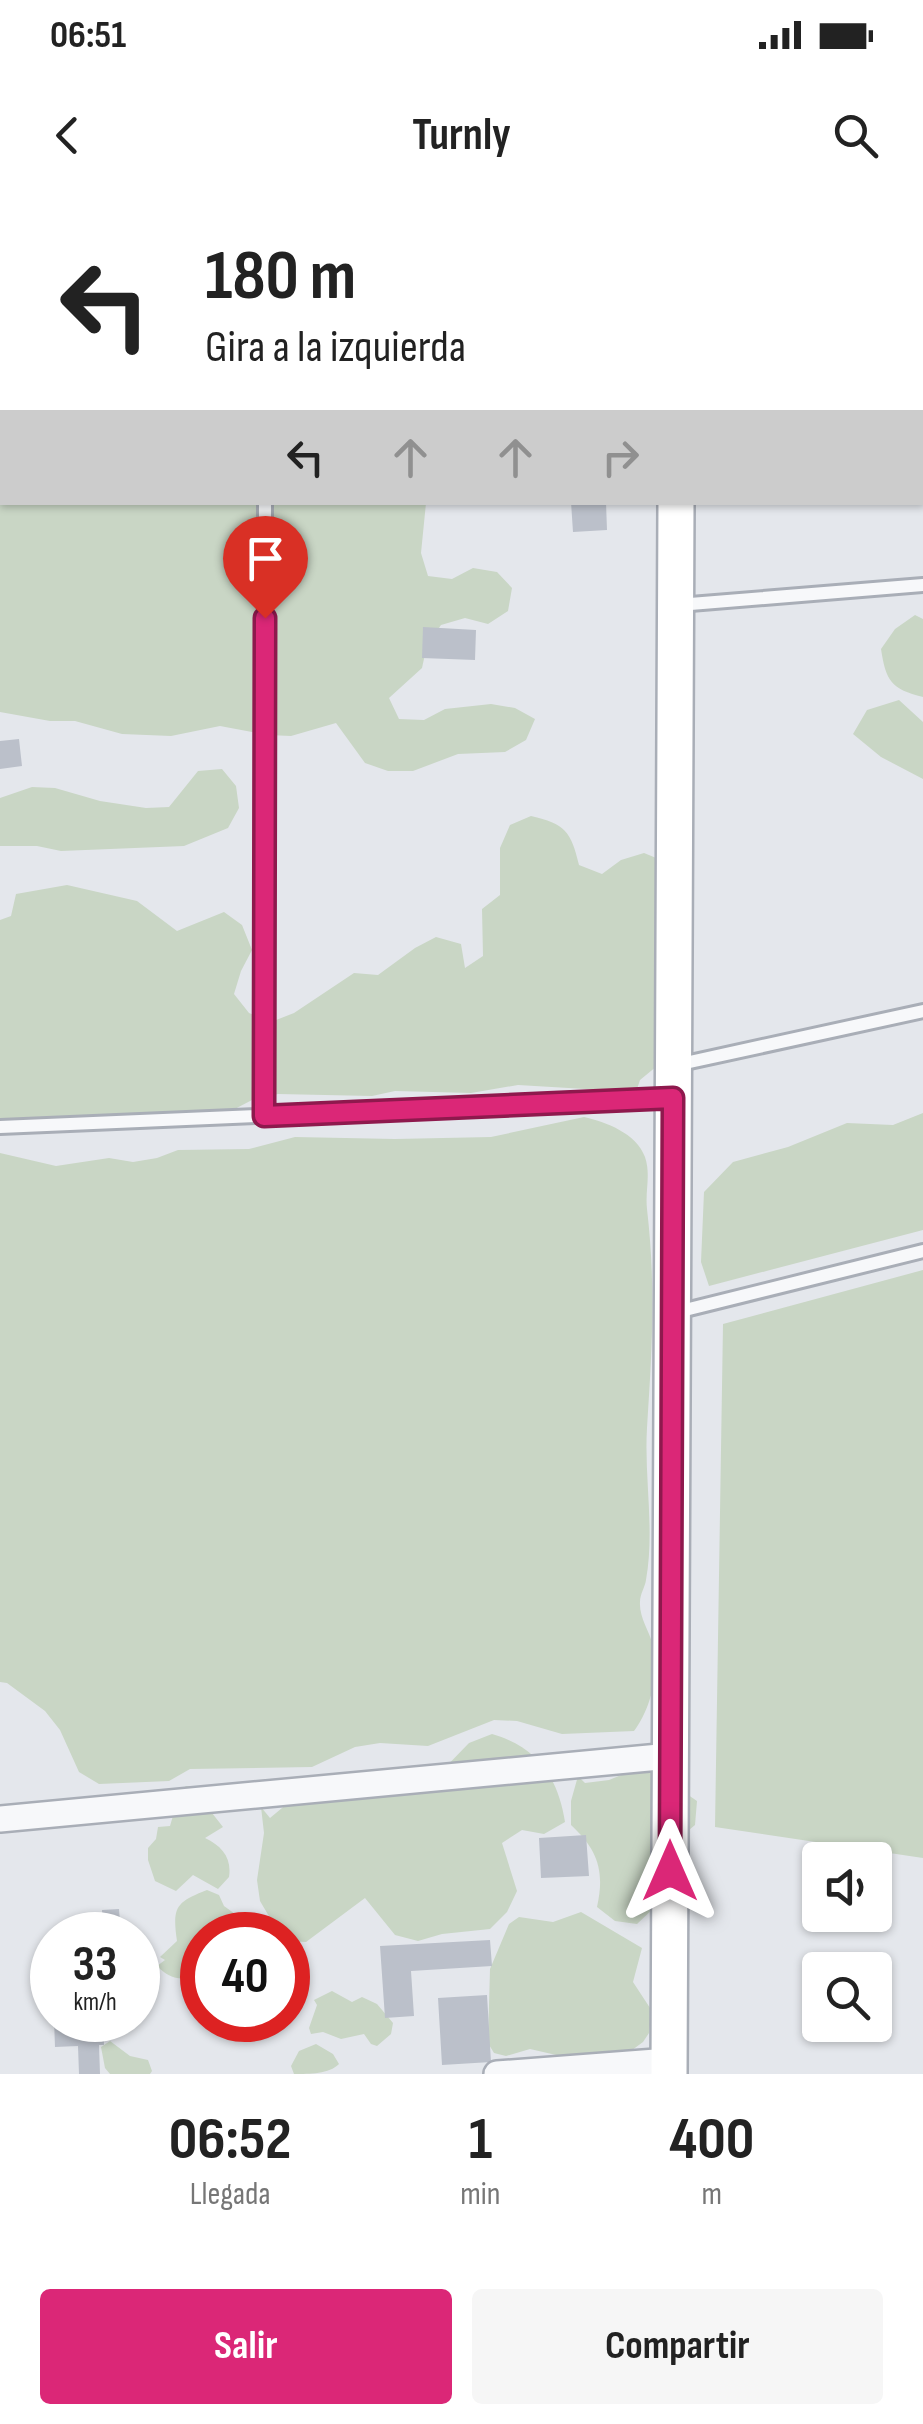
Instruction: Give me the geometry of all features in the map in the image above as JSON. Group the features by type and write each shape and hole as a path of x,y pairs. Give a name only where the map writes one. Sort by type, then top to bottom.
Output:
{"street":[{"path":"497,2074 669,2068 676,505"},
{"path":"0,1819 670,1756"}],"lane":[{"path":"264,1116 265,505"},
{"path":"676,606 923,585"},
{"path":"0,1127 264,1116 673,1082 923,1012"},
{"path":"672,1313 923,1251"}],"green space":[{"path":"0,505 426,505 421,553 428,576 452,579 473,568 497,572 512,588 508,611 488,624 465,618 441,625 427,645 422,668 389,698 399,719 424,720 445,709 491,704 515,708 535,719 526,740 505,752 458,754 413,771 388,771 365,763 336,723 291,736 220,726 171,736 122,734 75,721 0,712"},
{"path":"915,615 923,619 923,697 892,682 881,649 895,629"},
{"path":"899,700 923,722 923,779 881,757 853,734 867,710"},
{"path":"222,769 236,786 239,808 228,828 184,846 61,851 37,846 0,846 0,798 32,787 55,788 100,801 169,807 198,771"},
{"path":"531,816 559,826 573,844 579,865 602,874 621,860 644,853 666,862 657,1066 640,1080 636,1092 518,1085 471,1093 278,1094 252,1100 231,1111 106,1130 32,1134 0,1130 0,920 11,916 16,894 67,885 137,901 177,931 224,912 242,925 252,950 234,994 249,1013 271,1022 294,1013 354,973 378,975 436,937 461,944 465,968 483,956 482,909 500,895 500,848 510,825"},
{"path":"923,1113 923,1230 709,1286 701,1262 704,1192 733,1162 788,1147 847,1123 893,1125"},
{"path":"584,1117 628,1135 641,1149 648,1170 652,1345 646,1447 650,1542 640,1608 656,1666 649,1702 634,1731 562,1734 517,1721 494,1720 428,1746 380,1743 355,1747 312,1767 190,1769 169,1781 99,1784 79,1772 60,1730 45,1711 0,1682 0,1153 56,1166 109,1158 133,1162 178,1150 249,1149 295,1137 491,1137"},
{"path":"923,1270 923,1858 892,1853 892,1842 816,1842 715,1827 723,1324"},
{"path":"492,1734 533,1756 551,1778 565,1822 544,1834 522,1830 502,1843 517,1891 507,1912 490,1929 418,1941 395,1935 365,1898 310,1939 310,1912 266,1912 260,1901 257,1880 264,1833 261,1807 270,1818 288,1803 332,1790 346,1772 438,1775 469,1743"},
{"path":"631,1771 656,1773 697,1801 695,1825 677,1840 655,1907 637,1924 615,1921 597,1907 597,1862 588,1843 571,1825 571,1801 578,1776 585,1783 609,1780"},
{"path":"186,1786 199,1788 201,1799 223,1827 205,1838 221,1849 229,1864 229,1877 218,1889 193,1875 176,1891 155,1881 148,1860 148,1848 156,1839 158,1827 170,1826 174,1798"},
{"path":"207,1890 219,1895 232,1912 180,1912 180,1978 173,1977 160,1969 165,1960 160,1957 177,1941 176,1913 189,1898"},
{"path":"581,1912 642,1948 633,1982 652,2011 649,2033 624,2056 578,2060 530,2049 506,2056 494,2053 488,2043 490,1969 509,1924 519,1917 553,1922"},
{"path":"332,1991 352,2002 362,1997 377,2004 393,2023 391,2034 377,2046 364,2034 341,2039 323,2032 311,2034 317,2005 314,2000"},
{"path":"111,2042 130,2056 148,2060 152,2071 110,2074 101,2047"},
{"path":"316,2044 333,2054 339,2064 325,2072 294,2074 291,2066 299,2051"}],"building":[{"path":"571,505 606,505 607,530 573,532"},
{"path":"423,627 476,630 475,660 422,658"},
{"path":"19,739 22,766 0,769 0,741"},
{"path":"586,1835 589,1876 541,1878 539,1838"},
{"path":"490,1940 492,1966 411,1971 414,2016 385,2018 380,1946"},
{"path":"487,1995 491,2062 442,2065 438,1998"},
{"path":"55,2042 104,2042 99,2045 100,2074 79,2074 78,2046 55,2047"}],"route":[{"path":"265,618 264,1116 673,1098 670,1871"}]}
